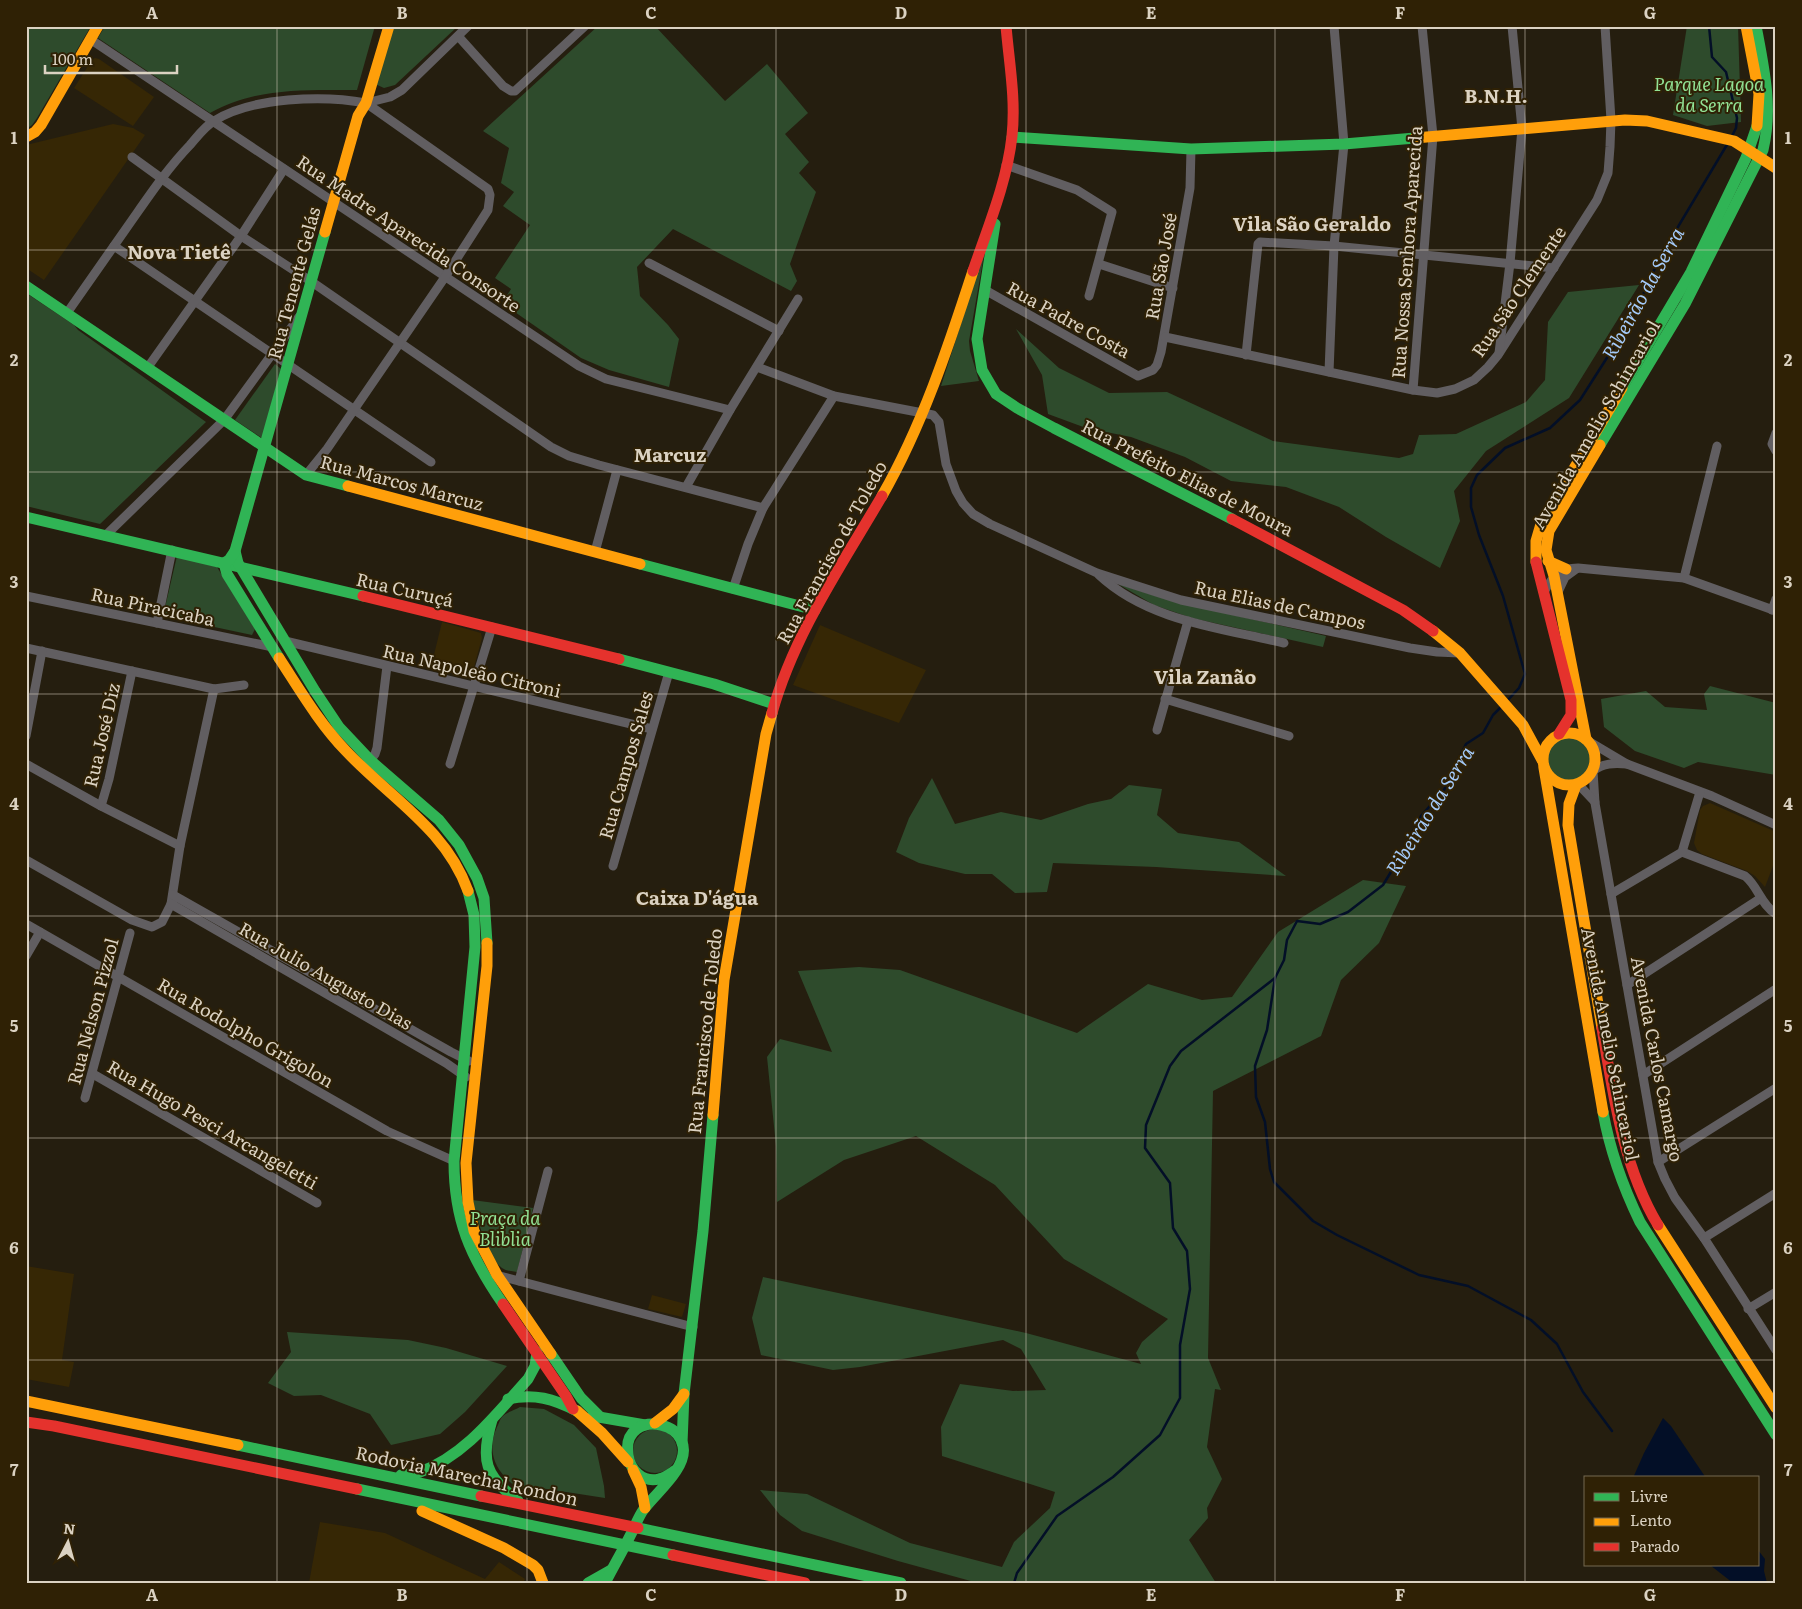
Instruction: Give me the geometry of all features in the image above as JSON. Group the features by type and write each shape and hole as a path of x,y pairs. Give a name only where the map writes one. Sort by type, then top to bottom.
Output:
{"main road":[{"path":"26,137 35,132 41,125 98,26"},
{"name":"Rua Tenente Gelás","path":"225,569 235,550 289,365 358,116 366,103 389,26"},
{"path":"1001,185 1012,137 1013,101 1006,26"},
{"name":"Avenida Amelio Schincariol","path":"1746,26 1758,91 1759,118 1750,147 1684,285 1539,528 1536,537 1535,556 1572,700 1571,715 1556,736 1545,747 1543,764 1605,1121 1615,1162 1630,1202 1650,1240 1776,1435"},
{"name":"Avenida Amelio Schincariol","path":"1593,771 1596,760 1594,750 1588,741 1558,594 1545,547 1549,531 1685,304 1761,154 1767,138 1768,114 1766,87 1756,26"},
{"path":"1012,137 1191,149 1344,144 1611,120 1647,121 1750,147 1776,168"},
{"path":"1761,154 1776,160"},
{"name":"Rua Prefeito Elias de Moura","path":"1001,185 976,339 982,370 996,394 1025,412 1206,505 1402,610 1432,630 1460,653 1492,688 1524,727 1543,764"},
{"name":"Rua Francisco de Toledo","path":"682,1443 684,1394 703,1231 716,1057 724,980 761,756 774,704 815,610 912,442 968,289 1001,185"},
{"name":"Rua Marcos Marcuz","path":"26,286 306,475 815,610"},
{"name":"Rua Curuçá","path":"26,517 172,550 225,569 241,568 492,627 669,672 738,691 774,704"},
{"path":"235,550 238,563 315,691 339,727 367,765 410,794 449,832 468,862 481,891 487,930 487,966 466,1163 468,1202 474,1231 497,1275 581,1398 600,1417"},
{"path":"1548,561 1566,569"},
{"path":"225,569 330,734 367,765 441,842 458,867 471,896 476,931 453,1176 456,1205 462,1231 472,1254 483,1275 575,1410 602,1433 640,1476 650,1480 660,1480 676,1470"},
{"path":"1524,727 1538,734 1556,736 1573,733 1588,741"},
{"path":"1543,764 1553,781 1568,786 1577,784 1589,777 1593,771"},
{"name":"Avenida Amelio Schincariol","path":"1577,784 1570,804 1568,826 1605,1048 1628,1158 1643,1197 1656,1221 1776,1408"},
{"path":"389,1476 418,1473 436,1466 466,1444 533,1372 537,1352"},
{"path":"643,1511 641,1487 626,1454 627,1445 637,1429 650,1424 673,1409 684,1394"},
{"path":"508,1399 519,1395 550,1397 575,1410 600,1417 664,1425 678,1435 682,1443 683,1453 681,1462 662,1490 643,1511 605,1583"},
{"name":"Rodovia Marechal Rondon","path":"26,1401 901,1583"},
{"path":"494,1415 484,1453 487,1466 492,1478 499,1486 522,1504"},
{"name":"Rodovia Marechal Rondon","path":"26,1422 54,1426 805,1583"},
{"path":"26,1428 54,1426"},
{"path":"388,1497 460,1527 504,1548 533,1565 538,1570 543,1583"},
{"path":"588,1583 613,1566"}],"street":[{"path":"67,314 162,178 212,121 241,109 270,102 349,100 366,103 390,97 402,90 468,26"},
{"path":"1329,372 1334,246 1344,144 1334,26"},
{"name":"Rua Nossa Senhora Aparecida","path":"1413,390 1422,254 1433,136 1422,26"},
{"path":"1498,355 1510,263 1522,129 1512,26"},
{"name":"Rua São Clemente","path":"1165,337 1413,390 1437,393 1455,389 1474,380 1498,355 1598,200 1608,173 1611,120 1605,26"},
{"path":"458,36 502,86 515,91 582,27"},
{"name":"Rua Madre Aparecida Consorte","path":"90,39 579,366 606,378 730,410"},
{"path":"306,475 400,344 488,210 490,195 488,188 366,103"},
{"name":"Rua São José","path":"1138,376 1153,370 1157,365 1165,337 1190,188 1191,149"},
{"path":"132,157 241,236 312,282 551,447 569,456 617,470 763,508"},
{"path":"1006,165 1077,190 1112,212 1089,296"},
{"path":"148,367 241,236 284,170"},
{"path":"1246,355 1258,244 1262,241 1422,254 1554,268"},
{"path":"114,246 431,462"},
{"path":"649,264 779,331"},
{"path":"1099,264 1173,288"},
{"name":"Rua Padre Costa","path":"985,290 1138,376"},
{"path":"686,487 730,410 798,299"},
{"path":"104,536 224,420 303,311"},
{"path":"757,367 834,396 924,413"},
{"path":"733,589 748,544 763,508 834,396"},
{"name":"Rua Elias de Campos","path":"924,413 933,414 939,422 946,464 951,479 963,503 973,514 990,524 1097,573 1181,600 1410,648 1460,653"},
{"path":"1775,450 1773,439 1776,433"},
{"path":"1684,578 1717,446"},
{"path":"595,552 617,470"},
{"path":"157,623 172,550"},
{"path":"1544,592 1554,576 1566,569 1578,568 1684,578 1774,610 1776,599"},
{"path":"1558,594 1565,577 1578,568"},
{"name":"Rua Elias de Campos","path":"1097,573 1116,590 1151,608 1188,621 1284,642"},
{"name":"Rua Piracicaba","path":"26,596 273,647"},
{"path":"1156,730 1188,621"},
{"path":"450,764 492,627"},
{"name":"Rua Napoleão Citroni","path":"285,641 652,730"},
{"path":"26,648 214,689 244,685"},
{"path":"26,736 42,651"},
{"path":"367,765 377,748 387,666"},
{"name":"Rua José Diz","path":"101,806 109,779 132,671"},
{"name":"Rua Campos Sales","path":"613,866 669,672"},
{"path":"26,860 132,920 152,927 162,922 172,899 180,846 214,689"},
{"path":"1165,699 1289,736"},
{"path":"1588,741 1627,764 1712,796 1776,825"},
{"path":"26,764 101,806 180,846"},
{"path":"1593,771 1609,764 1627,764"},
{"name":"Avenida Carlos Camargo","path":"1593,771 1595,802 1658,1162 1675,1198 1704,1238 1776,1350"},
{"path":"1577,784 1595,802"},
{"path":"1611,894 1682,852 1700,792"},
{"path":"1682,852 1745,876 1752,881 1769,908 1776,914"},
{"path":"1627,985 1762,898"},
{"name":"Rua Julio Augusto Dias","path":"172,899 465,1060 477,1063"},
{"name":"Rua Julio Augusto Dias","path":"172,899 475,1081"},
{"name":"Rua Rodolpho Grigolon","path":"26,924 387,1131 454,1161"},
{"path":"26,956 40,932"},
{"name":"Rua Nelson Pizzol","path":"86,1098 130,933"},
{"path":"1643,1075 1776,989"},
{"name":"Rua Hugo Pesci Arcangeletti","path":"93,1074 317,1203"},
{"path":"1658,1162 1776,1088"},
{"path":"519,1281 548,1171"},
{"path":"1704,1238 1776,1193"},
{"path":"483,1275 497,1275 693,1327"},
{"path":"1748,1308 1776,1292"}],"shaded area":[{"path":"95,58 154,97 133,126 74,88"},
{"path":"113,124 133,128 145,135 44,280 26,268 26,145"},
{"path":"442,622 481,633 482,638 471,678 431,667"},
{"path":"820,625 926,670 899,723 793,685"},
{"path":"1710,803 1776,832 1776,858 1765,887 1755,876 1747,871 1702,854 1697,850 1694,843 1700,810 1703,806"},
{"path":"26,1266 74,1274 62,1360 74,1362 69,1387 26,1379"},
{"path":"652,1295 686,1304 682,1317 648,1309"},
{"path":"320,1522 385,1533 485,1579 499,1562 525,1579 523,1583 309,1583"}],"green space":[{"path":"26,26 91,26 37,118 26,129"},
{"path":"105,26 375,26 357,90 300,90 264,94 246,98 210,113 98,38"},
{"path":"391,26 458,26 395,85 384,88 375,84"},
{"path":"598,26 655,26 725,101 767,64 808,113 785,134 809,162 799,173 816,192 790,264 797,281 791,291 673,229 637,267 640,296 679,339 669,387 609,370 581,358 502,303 511,289 495,278 530,225 503,206 514,192 501,183 509,148 483,131"},
{"name":"Parque Lagoa da Serra","path":"1687,26 1738,26 1741,122 1707,126 1673,115"},
{"path":"985,249 969,341 979,381 941,386"},
{"path":"1639,285 1569,398 1486,451 1454,491 1460,521 1440,568 1339,507 1286,487 1231,481 1185,457 1131,437 1086,428 1048,414 1042,375 1016,329 1059,368 1109,393 1167,392 1273,441 1399,458 1413,454 1419,435 1456,434 1526,402 1545,380 1548,322 1568,292"},
{"path":"26,293 74,325 78,330 206,422 100,524 26,506"},
{"path":"275,364 281,369 262,438 235,420"},
{"path":"177,556 217,567 255,629 252,635 163,616"},
{"path":"1118,584 1172,601 1326,636 1323,647 1192,618 1154,605"},
{"path":"1710,686 1776,703 1776,775 1698,762 1684,768 1635,751 1604,727 1601,699 1646,691 1665,707 1707,710 1704,694"},
{"path":"1568,737 1580,741 1586,747 1590,759 1586,771 1580,777 1568,781 1556,777 1550,771 1546,759 1550,747 1556,741"},
{"path":"932,778 955,824 1001,812 1041,820 1088,804 1111,799 1129,785 1162,789 1157,815 1178,833 1239,842 1286,876 1156,867 1053,863 1047,892 1015,893 992,874 965,874 919,863 896,852 909,818"},
{"path":"1363,880 1406,886 1379,943 1341,980 1321,1036 1213,1091 1208,1358 1221,1390 1215,1389 1207,1447 1222,1479 1207,1508 1208,1518 1189,1540 1216,1583 978,1583 898,1561 802,1531 780,1515 760,1490 807,1494 910,1543 1002,1567 1014,1542 1050,1508 1055,1492 942,1456 941,1427 960,1384 1013,1391 1046,1390 1021,1349 1003,1340 860,1367 833,1370 761,1355 752,1318 763,1277 1026,1333 1141,1364 1136,1353 1142,1342 1168,1319 1064,1259 995,1185 916,1136 844,1160 777,1202 776,1146 767,1057 780,1039 832,1052 798,971 859,967 900,970 1077,1033 1148,984 1202,1000 1232,997 1278,932"},
{"name":"Praça da Bliblia","path":"472,1200 533,1208 517,1272 502,1268 497,1263 488,1247"},
{"path":"287,1332 408,1340 446,1348 507,1366 465,1412 440,1434 391,1445 370,1414 321,1395 294,1396 268,1383 291,1352"},
{"path":"520,1407 544,1409 574,1425 596,1448 605,1498 534,1487 519,1489 505,1477 495,1462 492,1446 502,1417"},
{"path":"659,1429 671,1435 676,1442 676,1460 671,1467 664,1472 651,1473 643,1470 636,1463 633,1447 636,1439 643,1432"}],"water":[{"path":"1663,1418 1671,1426 1705,1476 1634,1476"},
{"path":"1760,1553 1765,1559 1764,1571 1767,1583 1733,1583 1711,1566 1760,1566"}],"waterway":[{"name":"Ribeirão da Serra","path":"1709,26 1712,57 1726,72 1737,118 1736,128 1732,136"},
{"name":"Ribeirão da Serra","path":"1507,701 1519,688 1525,674 1503,596 1479,535 1471,507 1471,488 1477,475 1505,448 1550,428 1580,400 1633,317 1660,257 1728,143"},
{"name":"Ribeirão da Serra","path":"1014,1583 1017,1573 1057,1516 1113,1477 1160,1435 1180,1398 1180,1345 1190,1289 1187,1251 1173,1228 1170,1183 1145,1148 1146,1125 1170,1066 1181,1051 1275,978 1284,960 1287,940 1297,921 1320,924 1348,912 1383,885 1421,816 1444,790 1466,744 1483,733 1493,715 1502,706"},
{"path":"1275,978 1267,1030 1255,1066 1256,1097 1265,1122 1270,1169 1274,1182 1313,1221 1337,1235 1419,1275 1468,1286 1531,1320 1557,1344 1583,1392 1612,1431"}],"traffic: fast":[{"path":"1600,445 1685,304 1763,150 1766,134 1767,103 1756,26"},
{"path":"1622,388 1691,272 1746,158 1757,126"},
{"path":"1012,137 1191,149 1344,144 1415,138"},
{"path":"995,224 977,339 982,370 996,394 1054,428 1232,519"},
{"path":"279,658 227,574 224,563 229,560 235,551 325,232"},
{"path":"26,286 306,475 348,486"},
{"path":"26,517 363,596"},
{"path":"235,551 238,563 315,691 339,727 371,761 439,820 459,845 477,878 484,898 487,943"},
{"path":"640,564 815,610"},
{"path":"619,659 714,684 774,704"},
{"path":"468,891 474,915 475,947 454,1161 455,1182 457,1201 466,1237 481,1270 503,1304"},
{"path":"1603,1112 1609,1141 1618,1168 1640,1222 1776,1435"},
{"path":"682,1443 684,1394 703,1231 713,1115"},
{"path":"401,1475 413,1474 436,1465 466,1445 528,1379 535,1366 537,1352"},
{"path":"551,1354 581,1398 600,1417"},
{"path":"508,1399 517,1397 544,1398 577,1411"},
{"path":"593,1416 645,1425"},
{"path":"492,1420 486,1446 488,1466 498,1483 518,1501"},
{"path":"605,1583 642,1512 676,1471 683,1454 681,1440 673,1431 661,1425 648,1424 637,1429 629,1439 628,1455 634,1470 643,1477 653,1480 663,1478 676,1470"},
{"path":"238,1445 481,1496"},
{"path":"357,1489 673,1555"},
{"path":"638,1528 901,1583"},
{"path":"588,1583 611,1570"}],"traffic: slow":[{"path":"26,137 35,132 41,125 98,26"},
{"path":"325,232 358,116 366,103 389,26"},
{"path":"1746,26 1759,94 1757,126"},
{"path":"1415,138 1625,120 1647,121 1734,141 1776,168"},
{"path":"882,496 922,414 944,358 973,271"},
{"path":"1536,562 1536,541 1541,524 1622,388"},
{"path":"1586,739 1554,576 1546,550 1549,531 1600,445"},
{"path":"348,486 640,564"},
{"path":"1548,561 1566,569"},
{"path":"1433,631 1460,653 1523,725 1542,760"},
{"path":"279,658 310,706 336,740 363,768 415,815 446,849 468,891"},
{"path":"713,1115 724,980 766,734 772,713"},
{"path":"1564,733 1574,733 1588,740 1595,754 1595,759 1595,764 1588,778 1574,785 1564,785 1554,781 1547,774 1543,764 1543,754 1547,744 1554,737 1564,733"},
{"path":"1544,768 1603,1112"},
{"path":"1576,785 1569,804 1568,825 1602,1028"},
{"path":"487,943 487,966 466,1163 468,1202 474,1231 497,1275 551,1354"},
{"path":"1658,1225 1776,1408"},
{"path":"655,1423 673,1409 684,1394"},
{"path":"26,1401 238,1445"},
{"path":"577,1411 602,1433 628,1462"},
{"path":"633,1470 641,1487 645,1508"},
{"path":"422,1511 504,1548 533,1565 538,1570 543,1583"}],"traffic: jam":[{"path":"973,271 991,221 1010,153 1013,94 1006,26"},
{"path":"772,713 781,684 806,628 882,496"},
{"path":"1232,519 1403,610 1433,631"},
{"path":"1536,562 1571,700 1571,715 1559,734"},
{"path":"363,596 619,659"},
{"path":"1602,1028 1615,1104 1628,1155 1646,1203 1658,1225"},
{"path":"503,1304 573,1409"},
{"path":"26,1422 54,1426 357,1489"},
{"path":"481,1496 638,1528"},
{"path":"673,1555 805,1583"}],"district":[{"name":"B.N.H.","path":"1496,95"},
{"name":"Vila São Geraldo","path":"1312,223"},
{"name":"Nova Tietê","path":"179,251"},
{"name":"Marcuz","path":"670,454"},
{"name":"Vila Zanão","path":"1205,676"},
{"name":"Caixa D'água","path":"697,897"}]}
